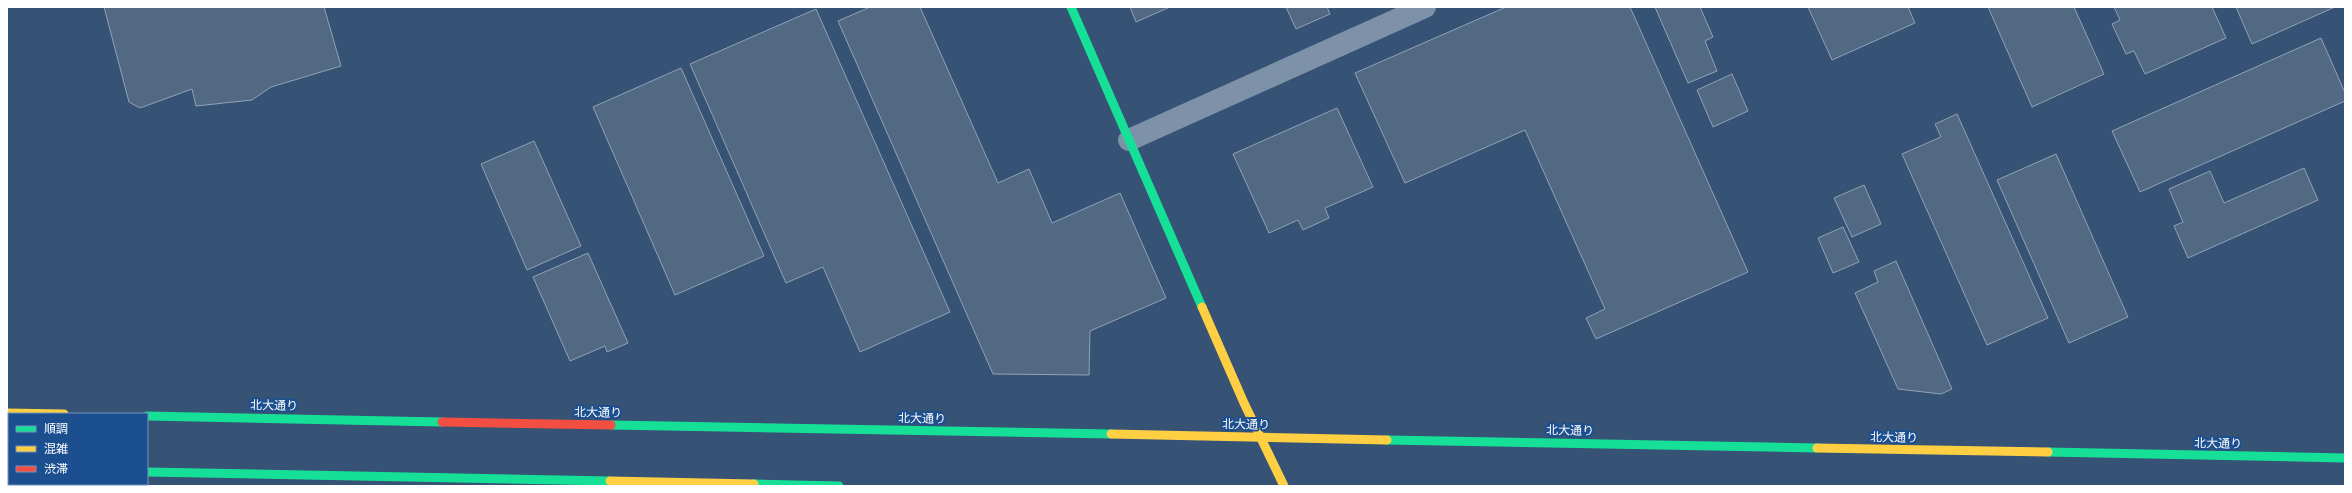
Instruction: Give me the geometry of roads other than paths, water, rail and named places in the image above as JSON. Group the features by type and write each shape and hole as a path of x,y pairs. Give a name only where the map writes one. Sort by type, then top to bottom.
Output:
{"street":[{"path":"1071,7 1244,403 1262,437 1284,486"},
{"path":"1129,140 1425,7"},
{"name":"北大通り","path":"148,416 2345,458"},
{"path":"148,472 839,486"}]}
